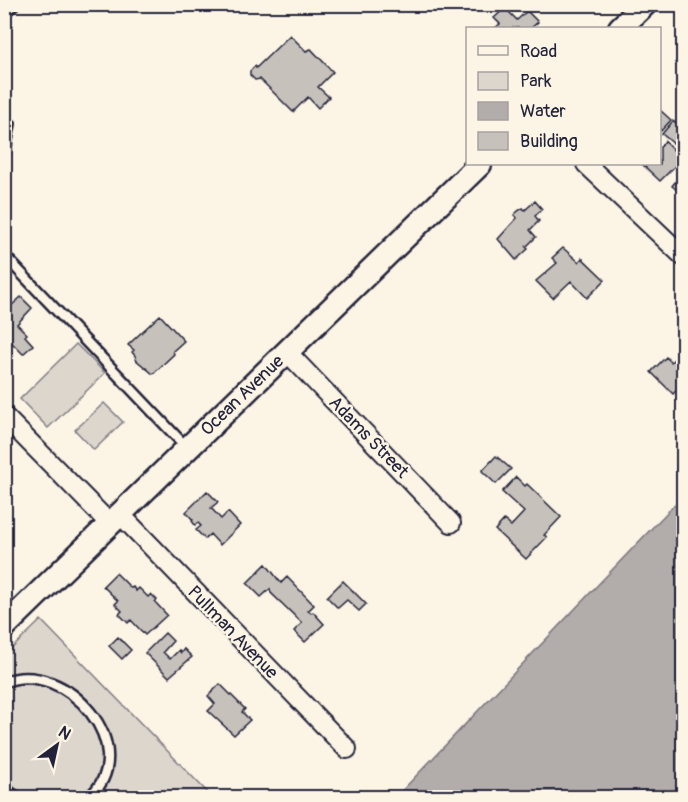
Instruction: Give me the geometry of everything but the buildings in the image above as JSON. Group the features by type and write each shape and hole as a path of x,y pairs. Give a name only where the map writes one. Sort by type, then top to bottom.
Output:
{"street":[{"path":"621,27 645,4"},
{"name":"Ocean Avenue","path":"4,627 479,165"},
{"path":"587,165 684,257"},
{"name":"Adams Street","path":"287,352 451,523"},
{"name":"Pullman Avenue","path":"4,416 115,519 346,749"}],"lane":[{"path":"4,13 14,4"},
{"path":"4,117 10,124 4,156"},
{"path":"4,255 188,448"},
{"path":"4,682 29,677 43,679 73,694 93,716 107,746 109,760 101,784 88,798"},
{"path":"4,788 18,798"}],"green space":[{"path":"76,344 105,373 48,428 20,399"},
{"path":"104,403 123,422 94,450 75,430"},
{"path":"41,620 212,797 5,798 5,655"}],"water":[{"path":"683,496 683,797 396,797 651,529"}]}
